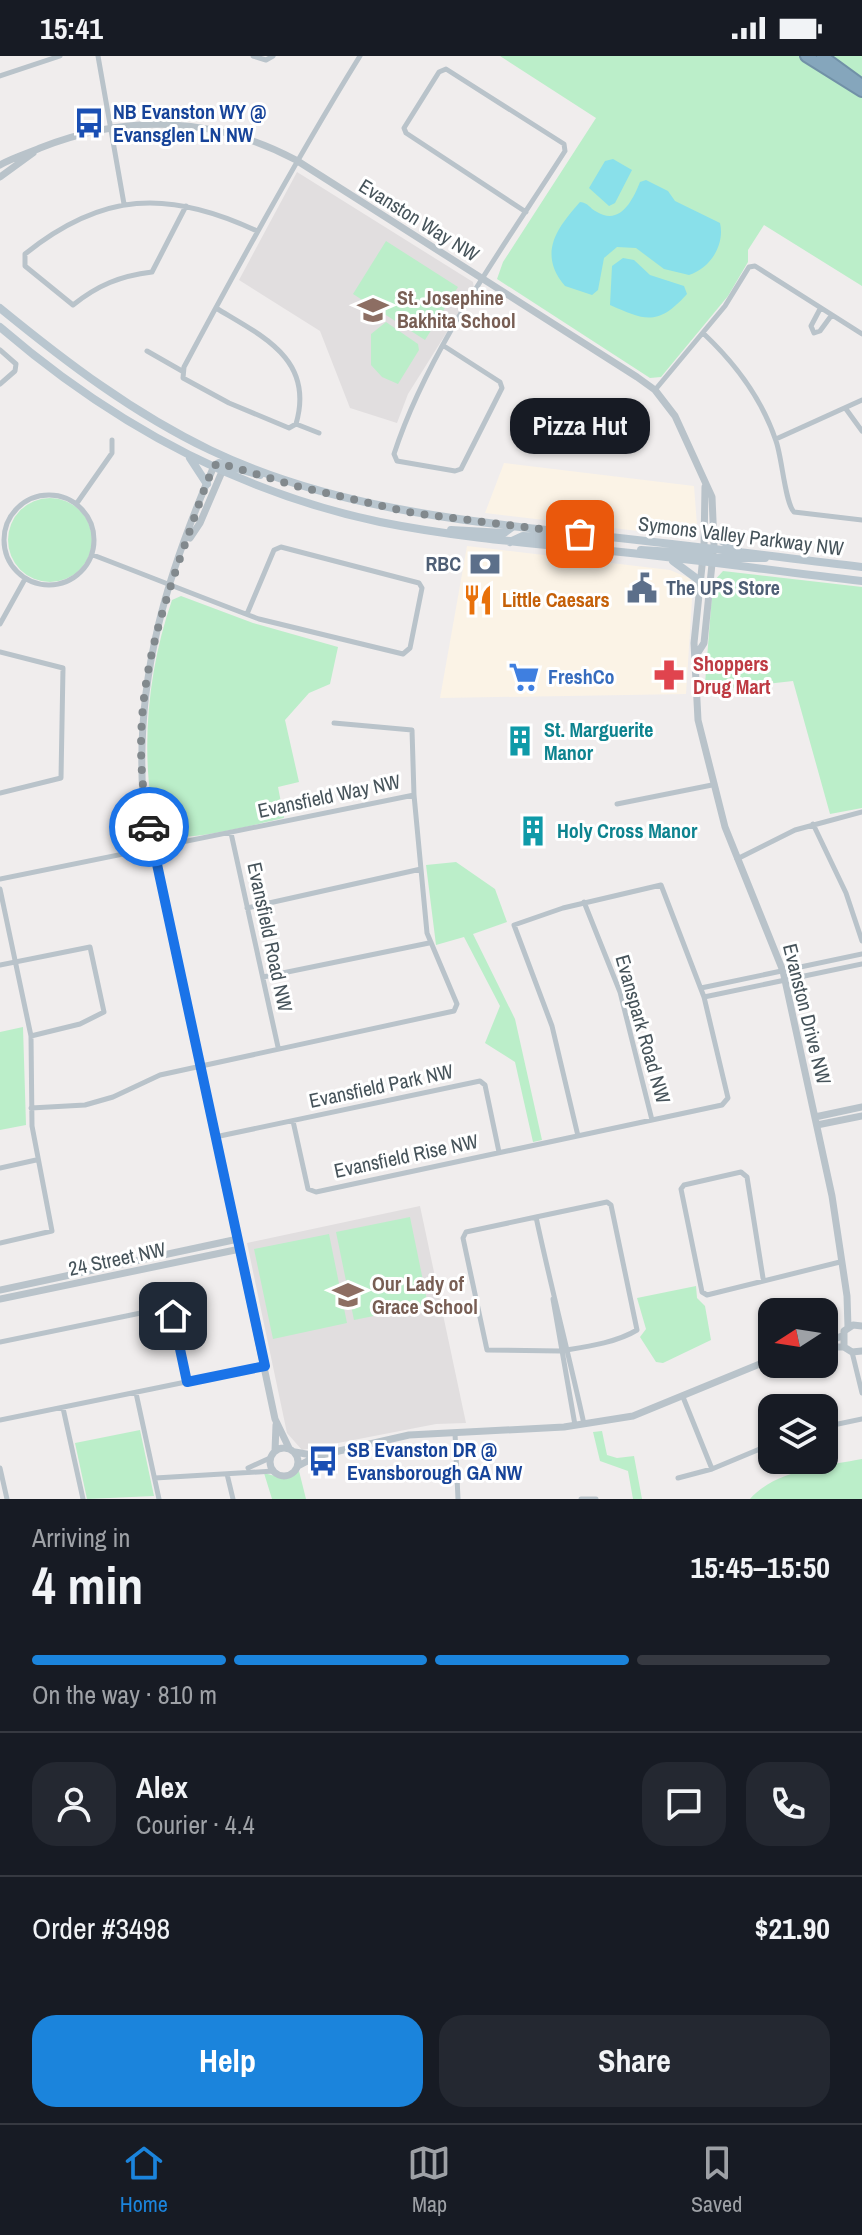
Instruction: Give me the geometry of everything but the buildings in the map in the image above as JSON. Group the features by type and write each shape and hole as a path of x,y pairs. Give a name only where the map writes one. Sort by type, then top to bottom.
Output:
{"highway":[{"path":"806,56 862,91"},
{"path":"822,56 862,85"}],"main road":[{"name":"Symons Valley Parkway NW","path":"0,308 81,374 225,464 335,510 433,531 510,542 669,559 746,552 862,567"},
{"name":"Symons Valley Parkway NW","path":"0,327 75,388 187,454 214,466 225,464 413,513 607,537 862,581"},
{"path":"187,454 207,484"},
{"path":"433,531 460,529 504,533 512,527"},
{"path":"715,530 722,541 746,552"},
{"path":"510,542 523,536 607,537"},
{"path":"633,553 639,550 708,556 778,557"},
{"path":"669,559 700,581"}],"street":[{"path":"0,76 60,56"},
{"path":"98,56 124,204"},
{"path":"253,56 266,60 273,56"},
{"path":"296,424 289,428 229,403 183,378 182,371 296,160 360,56"},
{"path":"444,346 500,382 502,388 461,469 455,471 397,461 394,454 409,407 444,346 484,280 565,151 564,144 446,69 439,72 404,128 406,133 526,212"},
{"name":"Evanston Way NW","path":"0,165 42,147 111,127 145,123 193,125 248,138 296,160 655,390 686,435 705,487 712,497 715,530 708,556"},
{"name":"Evanston Way NW","path":"0,177 42,147"},
{"path":"186,206 152,272 112,280 94,288 73,305 25,266 25,254 52,233 79,217 124,204 161,202 186,206 225,216 257,231"},
{"path":"655,390 725,306 749,267 755,266 862,334"},
{"path":"216,308 278,347 286,358 300,396 296,424"},
{"path":"820,309 811,326 814,333 820,331 831,316"},
{"path":"703,333 746,381 776,439 785,470 789,508 794,512 862,520"},
{"path":"0,350 16,364 15,371 0,384"},
{"path":"147,351 182,371"},
{"path":"776,439 862,400"},
{"path":"846,409 862,431"},
{"path":"296,424 319,433"},
{"path":"77,503 112,453 112,440"},
{"path":"186,543 200,523 225,464"},
{"path":"214,466 154,633 142,709 143,796 265,1366 275,1419 274,1471"},
{"name":"Evanston Way NW","path":"705,487 708,556"},
{"path":"63,496 77,503 93,527 93,555 80,574 48,586 25,579 8,559 2,532 9,518 32,497 63,496"},
{"path":"93,555 247,614 300,631 403,654 410,648 422,588 419,583 281,547 274,550 247,614"},
{"name":"Evanston Drive NW","path":"708,556 700,581 694,643 697,654 697,716 712,785 736,859 763,915 783,971 832,1196 847,1296 848,1327"},
{"name":"Evanston Drive NW","path":"697,654 704,643 708,556"},
{"path":"0,624 25,579"},
{"path":"0,652 63,668 61,778 0,793"},
{"path":"334,723 412,730 414,795"},
{"path":"617,804 712,785"},
{"name":"Evansfield Way NW","path":"0,879 414,795 429,943 457,1004 454,1011 160,1075 113,1097 85,1105 31,1108"},
{"path":"736,859 813,824 862,812"},
{"path":"813,824 846,893 862,941"},
{"name":"Evansfield Road NW","path":"231,833 278,1047"},
{"path":"247,908 421,869"},
{"path":"578,1136 552,1026 513,929 518,922 584,902 661,885 704,997 862,964"},
{"path":"0,889 31,1036 31,1108 36,1160 52,1231 0,1243"},
{"name":"Evanspark Road NW","path":"584,902 620,992 652,1120"},
{"path":"263,977 429,943"},
{"path":"0,965 90,947 104,1012 80,1024 31,1036"},
{"path":"701,988 862,954"},
{"name":"Evansfield Rise NW","path":"293,1121 308,1189 316,1192 722,1105 728,1098 704,997"},
{"name":"Evansfield Park NW","path":"215,1137 480,1081 485,1085 499,1152"},
{"path":"816,1121 862,1107"},
{"path":"816,1121 862,1116"},
{"path":"0,1168 36,1160"},
{"path":"763,1278 747,1177 741,1172 684,1185 681,1189 702,1292 711,1295 763,1278 840,1262"},
{"path":"607,1202 611,1205 637,1330 568,1350 487,1350 463,1238 466,1232 536,1217 607,1202"},
{"path":"536,1217 584,1424"},
{"name":"24 Street NW","path":"0,1290 238,1239"},
{"name":"24 Street NW","path":"0,1299 240,1249"},
{"path":"552,1290 575,1425"},
{"name":"Evanston Drive NW","path":"847,1296 860,1326"},
{"path":"0,1342 165,1308 173,1316 187,1382"},
{"path":"838,1338 848,1327 860,1326"},
{"path":"842,1336 844,1347"},
{"path":"838,1346 852,1352 862,1351"},
{"path":"852,1352 862,1393"},
{"path":"244,1470 274,1471 287,1475 317,1456 409,1435 575,1425 633,1416 758,1365"},
{"path":"0,1420 265,1366"},
{"path":"136,1393 159,1499"},
{"path":"683,1397 712,1469"},
{"path":"63,1408 83,1499"},
{"path":"275,1419 298,1466"},
{"path":"838,1424 862,1419"},
{"path":"455,1432 458,1499"},
{"path":"155,1478 227,1474 292,1450 317,1456"},
{"path":"678,1478 712,1469 758,1450"},
{"path":"0,1468 7,1499"},
{"path":"227,1474 233,1499"},
{"path":"581,1499 596,1499"}],"shaded area":[{"name":"St. Josephine Bakhita School","path":"297,172 473,282 474,289 408,394 397,423 350,408 320,331 239,280"},
{"path":"504,463 694,486 698,538 485,513"},
{"path":"467,546 670,570 689,578 693,584 686,694 440,698"},
{"name":"Our Lady of Grace School","path":"420,1206 466,1423 436,1424 302,1450 287,1433 247,1243"}],"green space":[{"path":"500,56 862,56 862,286 764,225 748,250 748,262 728,296 661,377 650,378 497,279 503,262 596,118"},
{"path":"386,241 458,287 425,340 353,294"},
{"path":"386,322 418,344 419,350 398,384 382,377 371,365 371,334"},
{"path":"50,498 66,501 80,510 89,524 92,540 89,556 80,570 66,579 50,582 34,579 20,570 11,556 8,540 11,524 20,510 34,501"},
{"path":"723,571 862,587 862,808 830,814 793,681 732,688 705,684 713,582"},
{"path":"181,596 253,623 338,647 330,684 309,693 285,720 299,782 278,787 284,818 238,829 181,837 157,832 148,775 148,715 163,628 172,600"},
{"path":"456,862 495,889 507,922 473,934 515,1019 542,1140 533,1142 515,1062 485,1043 500,1006 464,937 436,945 426,865"},
{"path":"23,1027 26,1125 0,1130 0,1032"},
{"path":"410,1217 428,1305 354,1320 336,1232"},
{"path":"329,1234 347,1323 273,1339 254,1249"},
{"path":"696,1286 697,1298 705,1306 711,1340 663,1363 656,1362 640,1337 646,1329 637,1298"},
{"path":"140,1430 154,1496 87,1499 75,1443"},
{"path":"602,1431 607,1455 617,1458 634,1456 642,1499 633,1499 628,1471 600,1461 593,1432"},
{"path":"862,1459 862,1499 750,1499 761,1489 787,1475 838,1474 838,1463"},
{"path":"299,1471 306,1499 272,1499 264,1473 286,1479"}],"water":[{"path":"613,159 632,170 615,203 609,206 589,188 605,161"},
{"path":"646,180 668,191 675,201 720,223 718,247 710,261 689,275 664,269 636,248 617,247 604,258 598,290 592,295 565,286 557,274 552,252 553,242 564,222 580,202 605,215 619,213 634,196 640,182"},
{"path":"623,258 634,260 650,275 684,286 687,294 668,311 651,318 633,315 610,305 612,266"}],"way so far":[{"path":"149,827 140,753 146,670 170,584 214,466 219,463 296,486 413,513 580,534"}],"place":[{"name":"NB Evanston WY @ Evansglen LN NW","path":"89,123"},
{"name":"St. Josephine Bakhita School","path":"373,310"},
{"name":"Pizza Hut","path":"580,534"},
{"name":"RBC","path":"485,564"},
{"name":"The UPS Store","path":"642,588"},
{"name":"Little Caesars","path":"478,600"},
{"name":"Shoppers Drug Mart","path":"669,675"},
{"name":"FreshCo","path":"524,677"},
{"name":"St. Marguerite Manor","path":"520,741"},
{"name":"Holy Cross Manor","path":"533,831"},
{"name":"Our Lady of Grace School","path":"348,1295"},
{"name":"SB Evanston DR @ Evansborough GA NW","path":"323,1461"}],"route":[{"path":"149,827 265,1366 187,1382 173,1316"}]}
